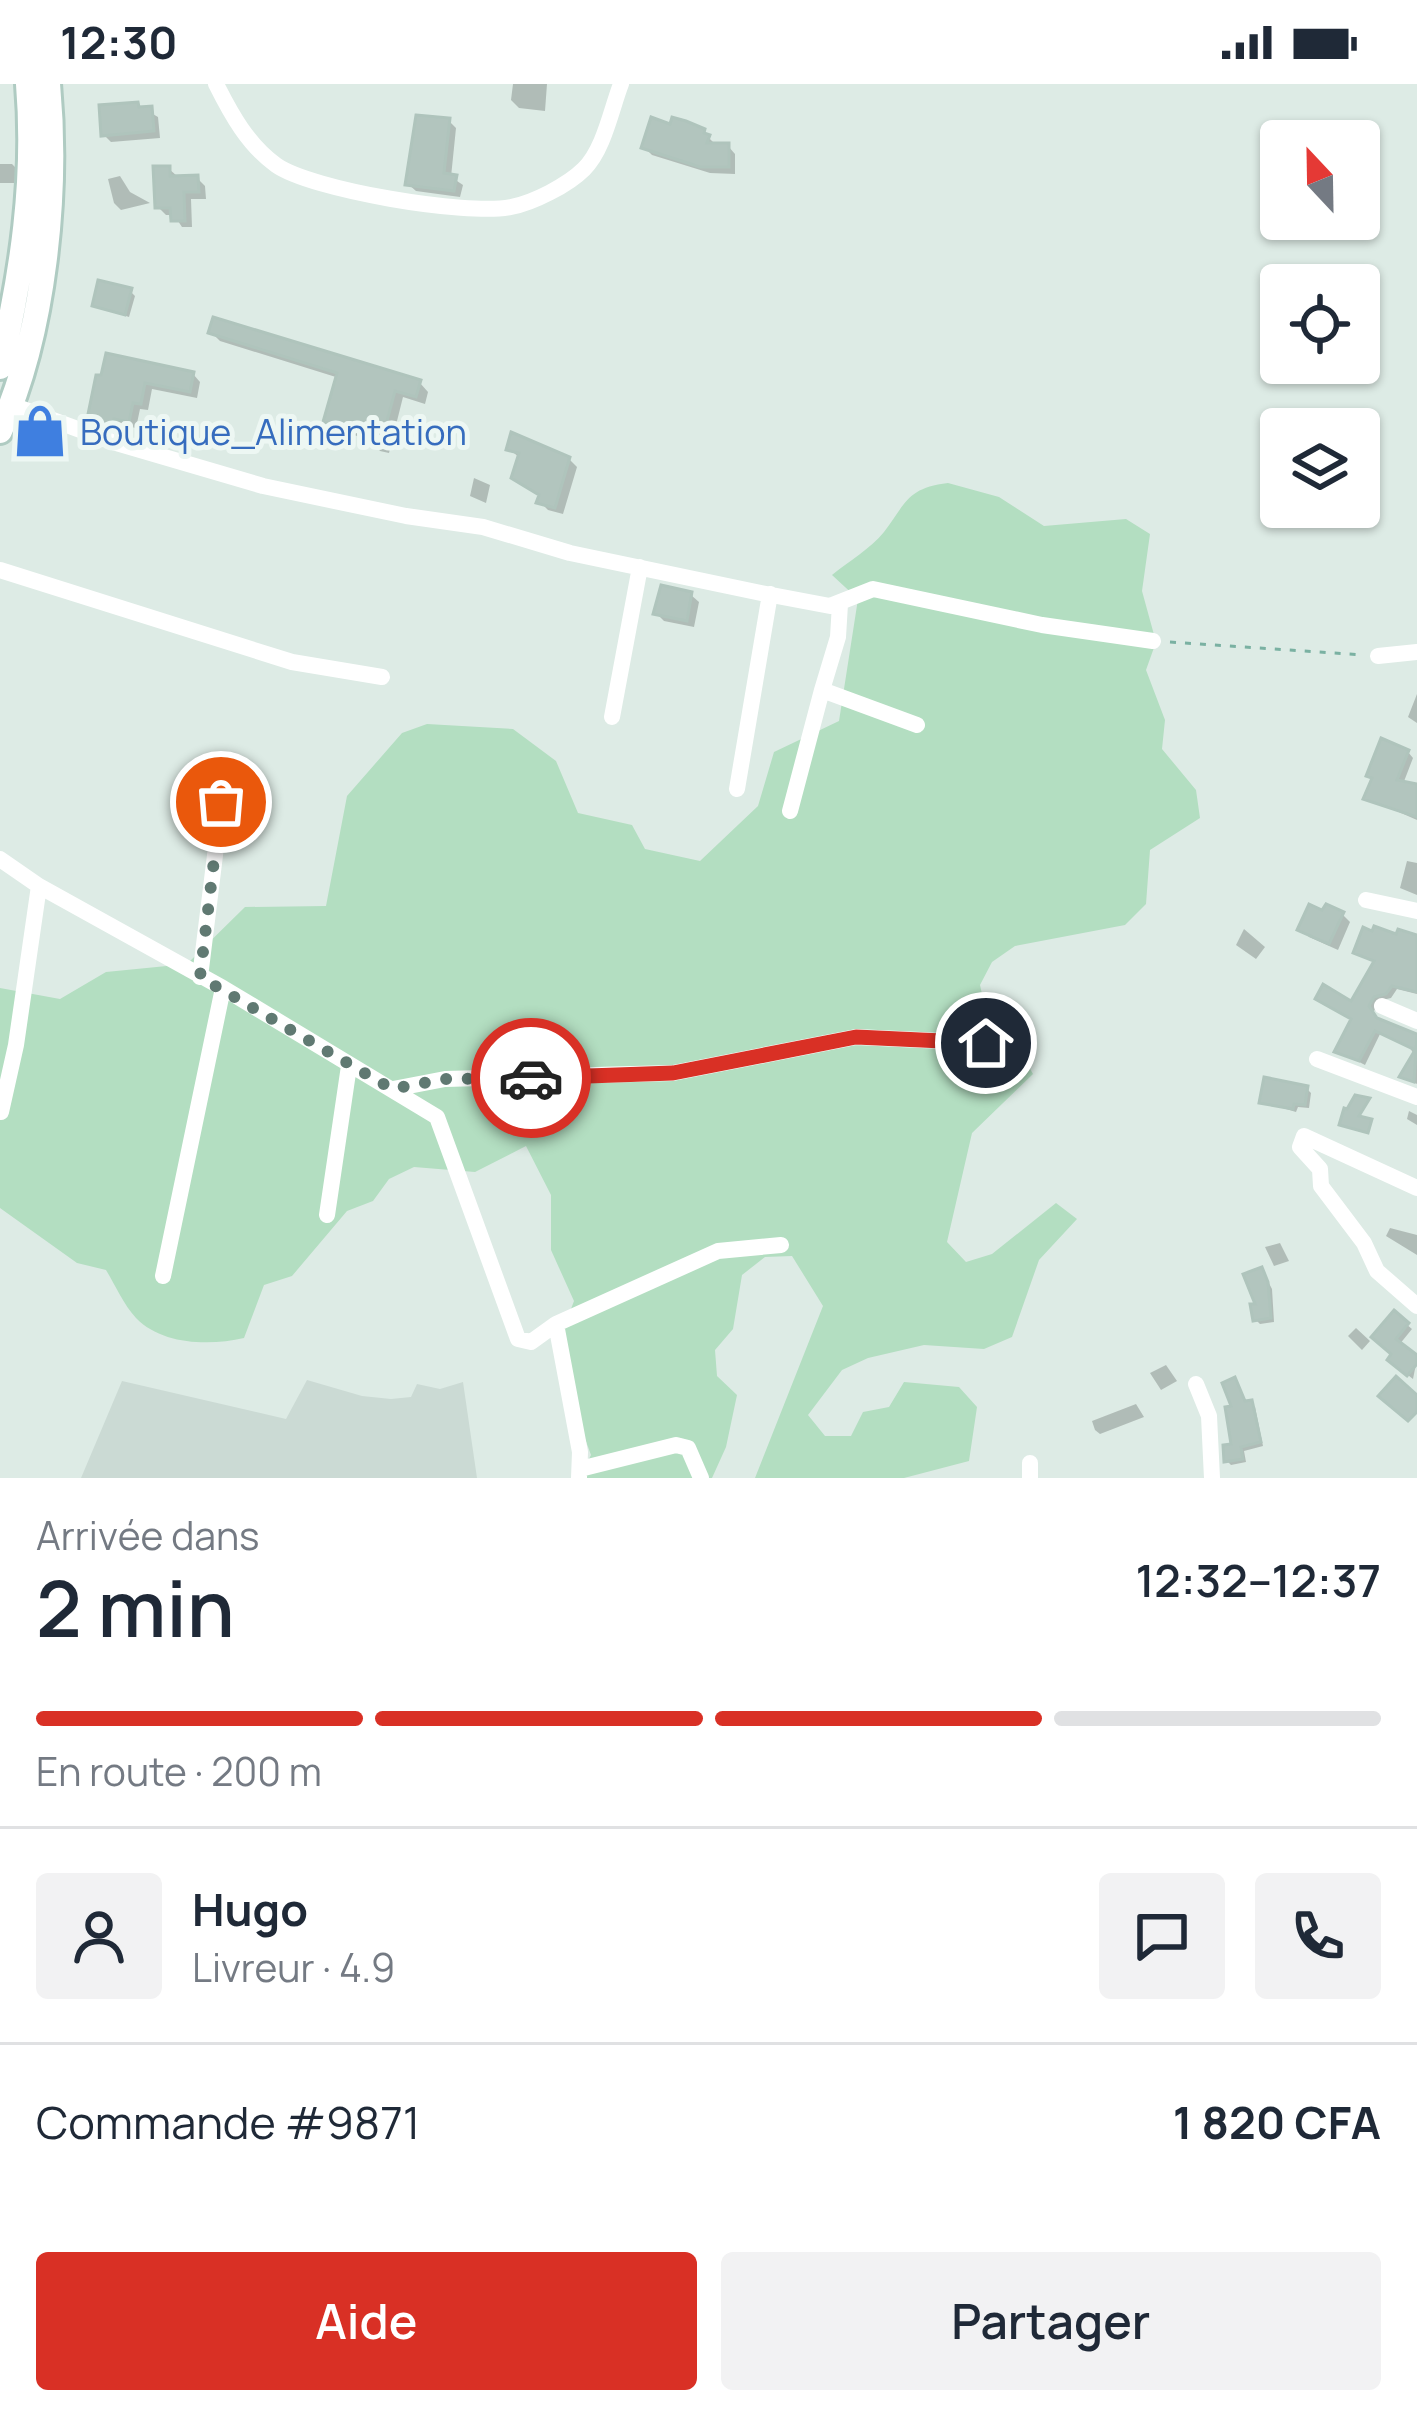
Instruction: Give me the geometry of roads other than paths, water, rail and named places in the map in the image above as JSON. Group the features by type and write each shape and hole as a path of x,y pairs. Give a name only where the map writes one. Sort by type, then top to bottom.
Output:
{"main road":[{"path":"0,367 32,136 28,84"},
{"path":"0,431 12,405 41,285 53,139 48,84"}],"street":[{"path":"216,84 253,146 279,168 314,182 448,207 489,208 510,208 537,198 584,170 621,84"},
{"path":"12,405 113,442 263,486 483,527 570,553 830,606 862,590 873,590 1042,626 1153,641"},
{"path":"612,717 640,567"},
{"path":"0,570 292,662 382,677"},
{"path":"737,789 770,594"},
{"path":"790,811 838,637 840,604"},
{"path":"1378,656 1417,652"},
{"path":"822,690 917,725"},
{"path":"200,977 226,766"},
{"path":"0,859 39,886 424,1106 443,1127 481,1246 518,1339 531,1342 556,1324 718,1251 781,1244"},
{"path":"1,1112 16,1045 39,886"},
{"path":"1366,900 1417,910"},
{"path":"163,1276 224,988"},
{"path":"1382,1006 1417,1021"},
{"path":"392,1089 445,1079 673,1073 856,1037 986,1043"},
{"path":"1317,1059 1417,1097"},
{"path":"327,1215 349,1066"},
{"path":"1417,1188 1304,1136 1300,1147 1320,1168 1321,1186 1364,1243 1377,1271 1417,1306"},
{"path":"556,1324 580,1473 676,1445 688,1448 701,1478"},
{"path":"1196,1384 1209,1416 1213,1478"}],"place":[{"name":"Boutique_Alimentation","path":"40,431"}]}
